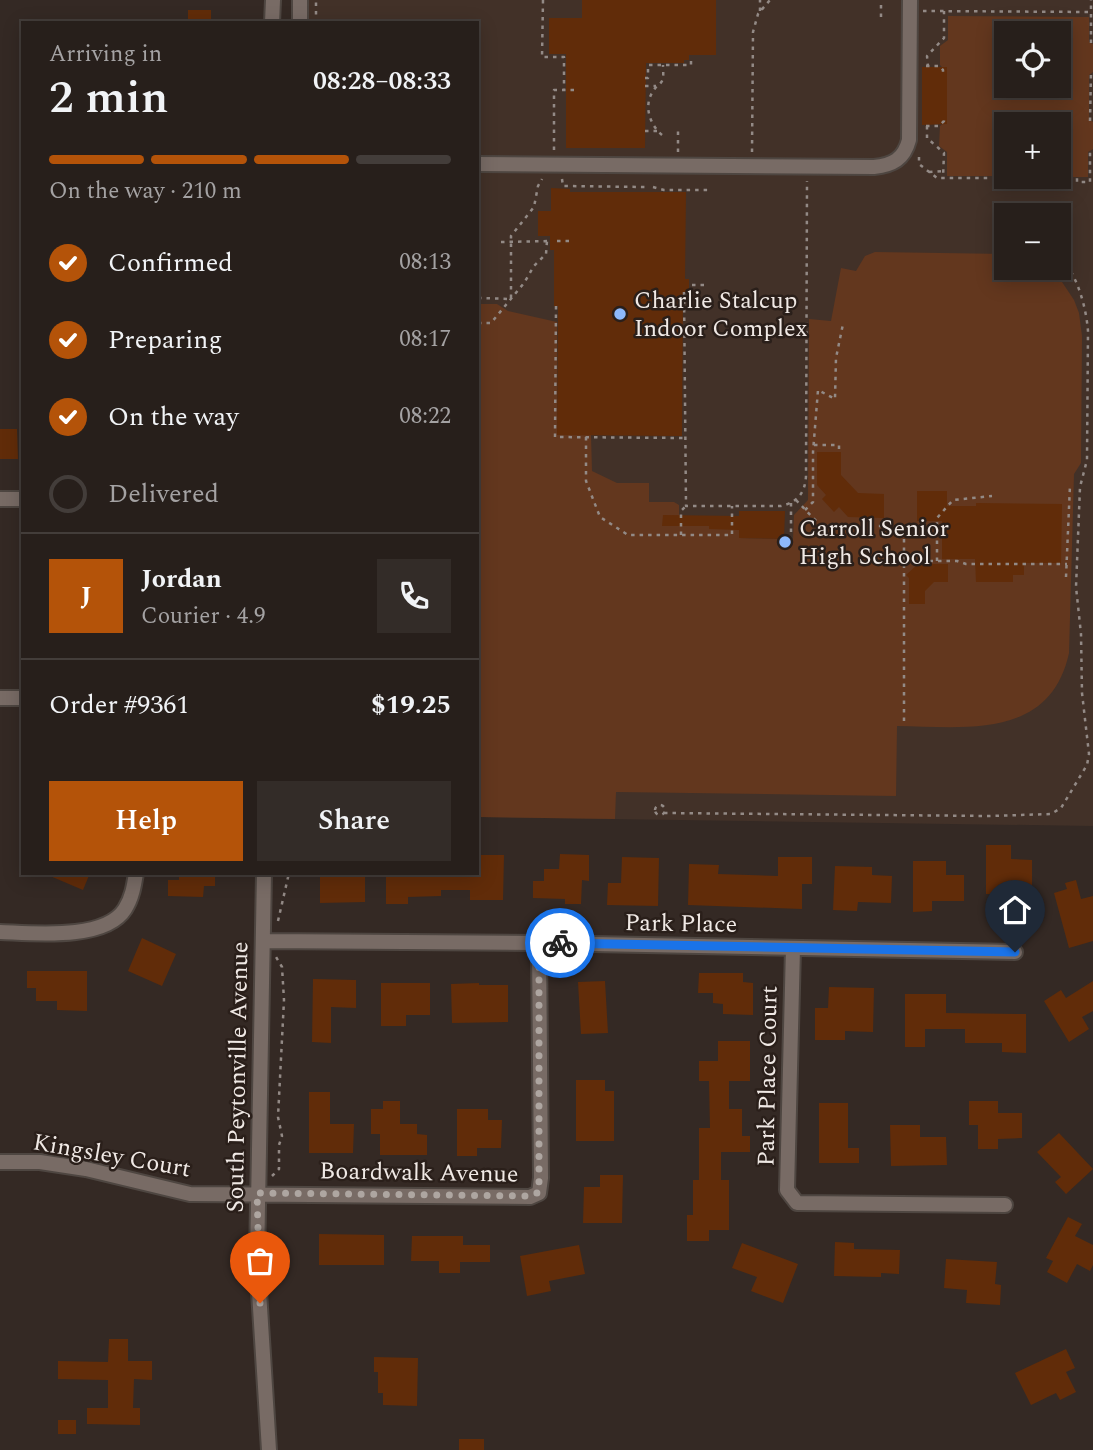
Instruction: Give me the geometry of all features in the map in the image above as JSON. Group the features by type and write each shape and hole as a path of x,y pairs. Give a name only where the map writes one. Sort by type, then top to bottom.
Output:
{"street":[{"path":"272,21 273,0"},
{"path":"300,0 300,21"},
{"path":"479,164 874,167 897,161 905,151 910,132 910,6"},
{"path":"0,499 21,499"},
{"path":"0,698 21,698"},
{"path":"0,932 61,934 84,931 105,924 123,913 132,896 136,875"},
{"name":"South Peytonville Avenue","path":"264,875 269,942 264,1193 257,1260 269,1450"},
{"name":"Park Place","path":"269,942 539,943 1015,952"},
{"name":"Boardwalk Avenue","path":"264,1193 530,1196 539,1192 539,943"},
{"name":"Park Place Court","path":"793,948 787,1190 797,1203 1005,1205"},
{"name":"Kingsley Court","path":"0,1162 40,1162 86,1169 190,1194 264,1193"}],"path":[{"path":"316,0 316,21"},
{"path":"543,0 542,57 564,57 564,90"},
{"path":"760,0 760,12"},
{"path":"752,166 752,38 760,12 770,0"},
{"path":"881,0 881,16"},
{"path":"1091,0 1091,43"},
{"path":"910,6 979,14 1091,12"},
{"path":"943,76 943,70 939,66 928,67 928,56 944,38 944,11"},
{"path":"1056,12 1056,17"},
{"path":"645,78 648,78 648,65 691,65 689,58"},
{"path":"662,135 649,116 650,97 662,80 663,65"},
{"path":"1090,121 1091,73"},
{"path":"645,86 656,86"},
{"path":"559,154 552,145 554,90 574,90"},
{"path":"919,126 939,126 944,121 944,116"},
{"path":"928,126 928,138 944,153 943,178"},
{"path":"678,128 678,156"},
{"path":"645,131 657,131"},
{"path":"919,151 919,164 937,178 1077,178 1077,182 1090,182 1090,151"},
{"path":"929,172 943,171"},
{"path":"511,299 513,232 534,206 540,182 548,177"},
{"path":"681,535 681,510 686,506 782,506 796,500 803,491 806,476 807,177"},
{"path":"561,178 563,186 646,187"},
{"path":"617,187 617,192"},
{"path":"653,187 664,190 708,190"},
{"path":"479,323 491,323 546,254 549,241 501,242"},
{"path":"557,241 569,241"},
{"path":"664,813 989,816 1051,814 1061,808 1087,765 1089,754 1082,693 1081,634 1076,586 1080,487 1087,460 1088,331 1071,273"},
{"path":"692,285 708,285"},
{"path":"684,292 683,426 686,506"},
{"path":"479,298 511,299"},
{"path":"556,306 555,437 685,438"},
{"path":"806,510 813,502 818,390 835,399 836,358 843,324"},
{"path":"586,437 586,481 600,517 628,535 732,535 732,506"},
{"path":"814,445 839,445 839,449"},
{"path":"1066,577 1070,485"},
{"path":"937,561 937,518 953,500 992,496"},
{"path":"796,500 820,525 937,527"},
{"path":"791,503 791,537"},
{"path":"904,527 904,721"},
{"path":"904,561 1067,564"},
{"path":"264,1193 279,1168 279,1145 282,1136 278,1117 284,1000 282,967 269,942 278,921 289,875"}],"shaded area":[{"name":"Carroll Senior High School","path":"309,0 1093,0 1093,826 479,817 479,21 309,21"},
{"path":"948,16 1089,17 1089,42 1093,44 1093,72 1089,75 1089,119 1093,122 1093,149 1088,152 1088,177 1071,177 1071,112 994,112 994,176 947,176 947,152 939,146 940,126 947,120 947,72 940,65 940,46 948,40"},
{"path":"875,252 994,254 994,280 1061,280 1074,300 1082,336 1081,463 1074,474 1069,653 1059,681 1044,701 1024,715 1001,722 950,727 897,726 896,796 616,792 615,819 479,817 479,304 497,304 508,311 557,322 557,435 591,435 592,471 617,483 649,483 649,502 674,502 679,505 679,518 683,526 724,529 739,524 739,538 793,539 794,515 808,500 809,319 831,321 841,268 856,271 865,256"}],"building":[{"path":"582,0 716,0 716,55 689,55 689,60 684,60 684,63 646,63 645,148 566,148 566,54 549,54 549,18 582,18"},
{"path":"188,10 211,10 211,21 188,21"},
{"path":"922,67 947,67 947,124 922,125"},
{"name":"Charlie Stalcup Indoor Complex","path":"551,188 570,189 570,192 686,192 685,279 689,279 689,292 683,292 682,436 557,435 558,306 554,306 554,250 550,250 550,236 538,236 538,211 551,211"},
{"path":"0,429 17,429 18,459 0,459"},
{"path":"817,452 841,452 841,475 858,493 884,494 884,518 848,517 839,507 834,512 822,499 826,495 817,485"},
{"path":"917,491 947,491 947,506 976,506 976,503 1062,504 1061,563 1024,563 1024,575 1013,575 1013,582 976,582 975,559 942,559 942,521 917,521"},
{"path":"739,511 785,511 784,539 739,538 739,530 709,529 709,526 662,526 663,515 739,516"},
{"path":"918,564 948,564 948,582 934,582 925,591 925,604 909,604 909,578 906,575"},
{"path":"986,845 1011,845 1011,859 1032,860 1032,894 986,894"},
{"path":"560,854 589,855 589,881 582,880 581,904 565,904 565,899 533,898 533,881 544,881 544,869 559,869"},
{"path":"481,855 504,855 503,900 470,900 470,890 441,890 441,896 408,897 408,904 386,904 386,875 479,875"},
{"path":"622,857 659,858 658,906 607,905 608,883 621,883"},
{"path":"778,857 812,857 812,884 802,884 802,909 688,905 689,864 719,865 718,874 778,876"},
{"path":"913,861 946,861 946,875 964,875 964,901 932,901 932,911 913,912"},
{"path":"835,866 872,867 872,875 892,876 891,903 858,902 857,911 833,910"},
{"path":"48,875 89,875 83,890"},
{"path":"179,875 215,875 215,886 204,886 203,897 168,896 168,880 179,880"},
{"path":"320,875 365,875 365,902 320,903"},
{"path":"1076,880 1081,899 1093,896 1093,941 1069,948 1054,893 1067,889 1065,883"},
{"path":"142,938 176,954 162,986 128,971"},
{"path":"27,971 87,971 87,1011 57,1010 57,1001 36,1001 36,988 27,988"},
{"path":"699,973 743,973 743,982 753,983 753,1015 723,1014 723,1004 713,1003 713,993 698,993"},
{"path":"313,979 356,980 356,1008 331,1007 331,1043 312,1042"},
{"path":"605,981 608,1033 581,1034 578,982"},
{"path":"1093,981 1093,1011 1082,1017 1089,1029 1069,1042 1044,1001 1061,990 1066,998"},
{"path":"381,983 430,983 430,1015 406,1015 406,1026 381,1026"},
{"path":"451,984 508,985 508,1022 452,1023"},
{"path":"829,987 874,988 873,1032 845,1031 845,1040 815,1040 815,1008 828,1008"},
{"path":"905,994 946,994 946,1013 1026,1014 1026,1053 1002,1052 1002,1043 965,1043 965,1029 925,1029 925,1047 905,1047"},
{"path":"718,1041 750,1041 750,1081 729,1081 729,1109 742,1109 742,1136 750,1136 750,1152 721,1152 721,1180 729,1180 729,1230 709,1230 709,1241 687,1241 687,1215 693,1215 693,1180 699,1180 699,1128 710,1128 709,1081 699,1081 699,1061 718,1061"},
{"path":"576,1080 605,1080 605,1091 614,1091 614,1141 576,1141"},
{"path":"309,1092 330,1092 330,1124 354,1124 353,1153 309,1153"},
{"path":"383,1101 400,1101 400,1124 417,1124 417,1134 427,1135 427,1155 380,1155 380,1134 371,1134 371,1109 383,1109"},
{"path":"969,1101 998,1101 998,1113 1022,1113 1022,1138 998,1139 998,1149 978,1149 978,1125 969,1125"},
{"path":"819,1103 848,1103 848,1148 859,1148 859,1163 819,1163"},
{"path":"457,1109 488,1109 488,1120 502,1120 501,1148 477,1148 477,1156 457,1156"},
{"path":"890,1125 920,1125 920,1137 946,1137 947,1165 891,1166"},
{"path":"1059,1133 1093,1169 1066,1194 1055,1182 1061,1177 1037,1152"},
{"path":"600,1175 623,1175 622,1223 583,1223 584,1187 600,1187"},
{"path":"1068,1217 1082,1224 1075,1236 1093,1245 1093,1265 1090,1271 1077,1264 1067,1283 1047,1272 1053,1261 1046,1258"},
{"path":"319,1234 384,1235 384,1265 319,1265"},
{"path":"412,1236 463,1236 463,1245 490,1245 490,1262 460,1262 460,1273 439,1273 439,1261 411,1261"},
{"path":"835,1242 854,1243 854,1249 900,1250 899,1274 881,1273 881,1277 834,1276"},
{"path":"742,1243 798,1264 783,1303 751,1291 757,1277 732,1268"},
{"path":"579,1245 585,1274 549,1281 551,1291 527,1296 520,1256"},
{"path":"946,1259 997,1262 995,1284 1001,1285 1000,1305 966,1303 967,1290 944,1288"},
{"path":"109,1339 128,1339 128,1361 152,1361 152,1380 134,1379 133,1408 140,1408 140,1425 87,1424 87,1408 108,1408 108,1380 58,1379 58,1361 108,1362"},
{"path":"1066,1349 1075,1368 1066,1372 1076,1392 1060,1400 1056,1393 1031,1405 1015,1373"},
{"path":"374,1357 418,1358 417,1406 383,1405 383,1393 378,1393 378,1372 374,1372"},
{"path":"58,1420 76,1420 76,1434 58,1434"},
{"path":"459,1439 484,1439 484,1450 459,1450"}],"way so far":[{"path":"260,1303 257,1193 530,1196 539,1192 539,943 560,943"}],"place":[{"name":"Charlie Stalcup Indoor Complex","path":"620,314"},
{"name":"Carroll Senior High School","path":"785,542"}],"route":[{"path":"560,943 1015,952"}]}
